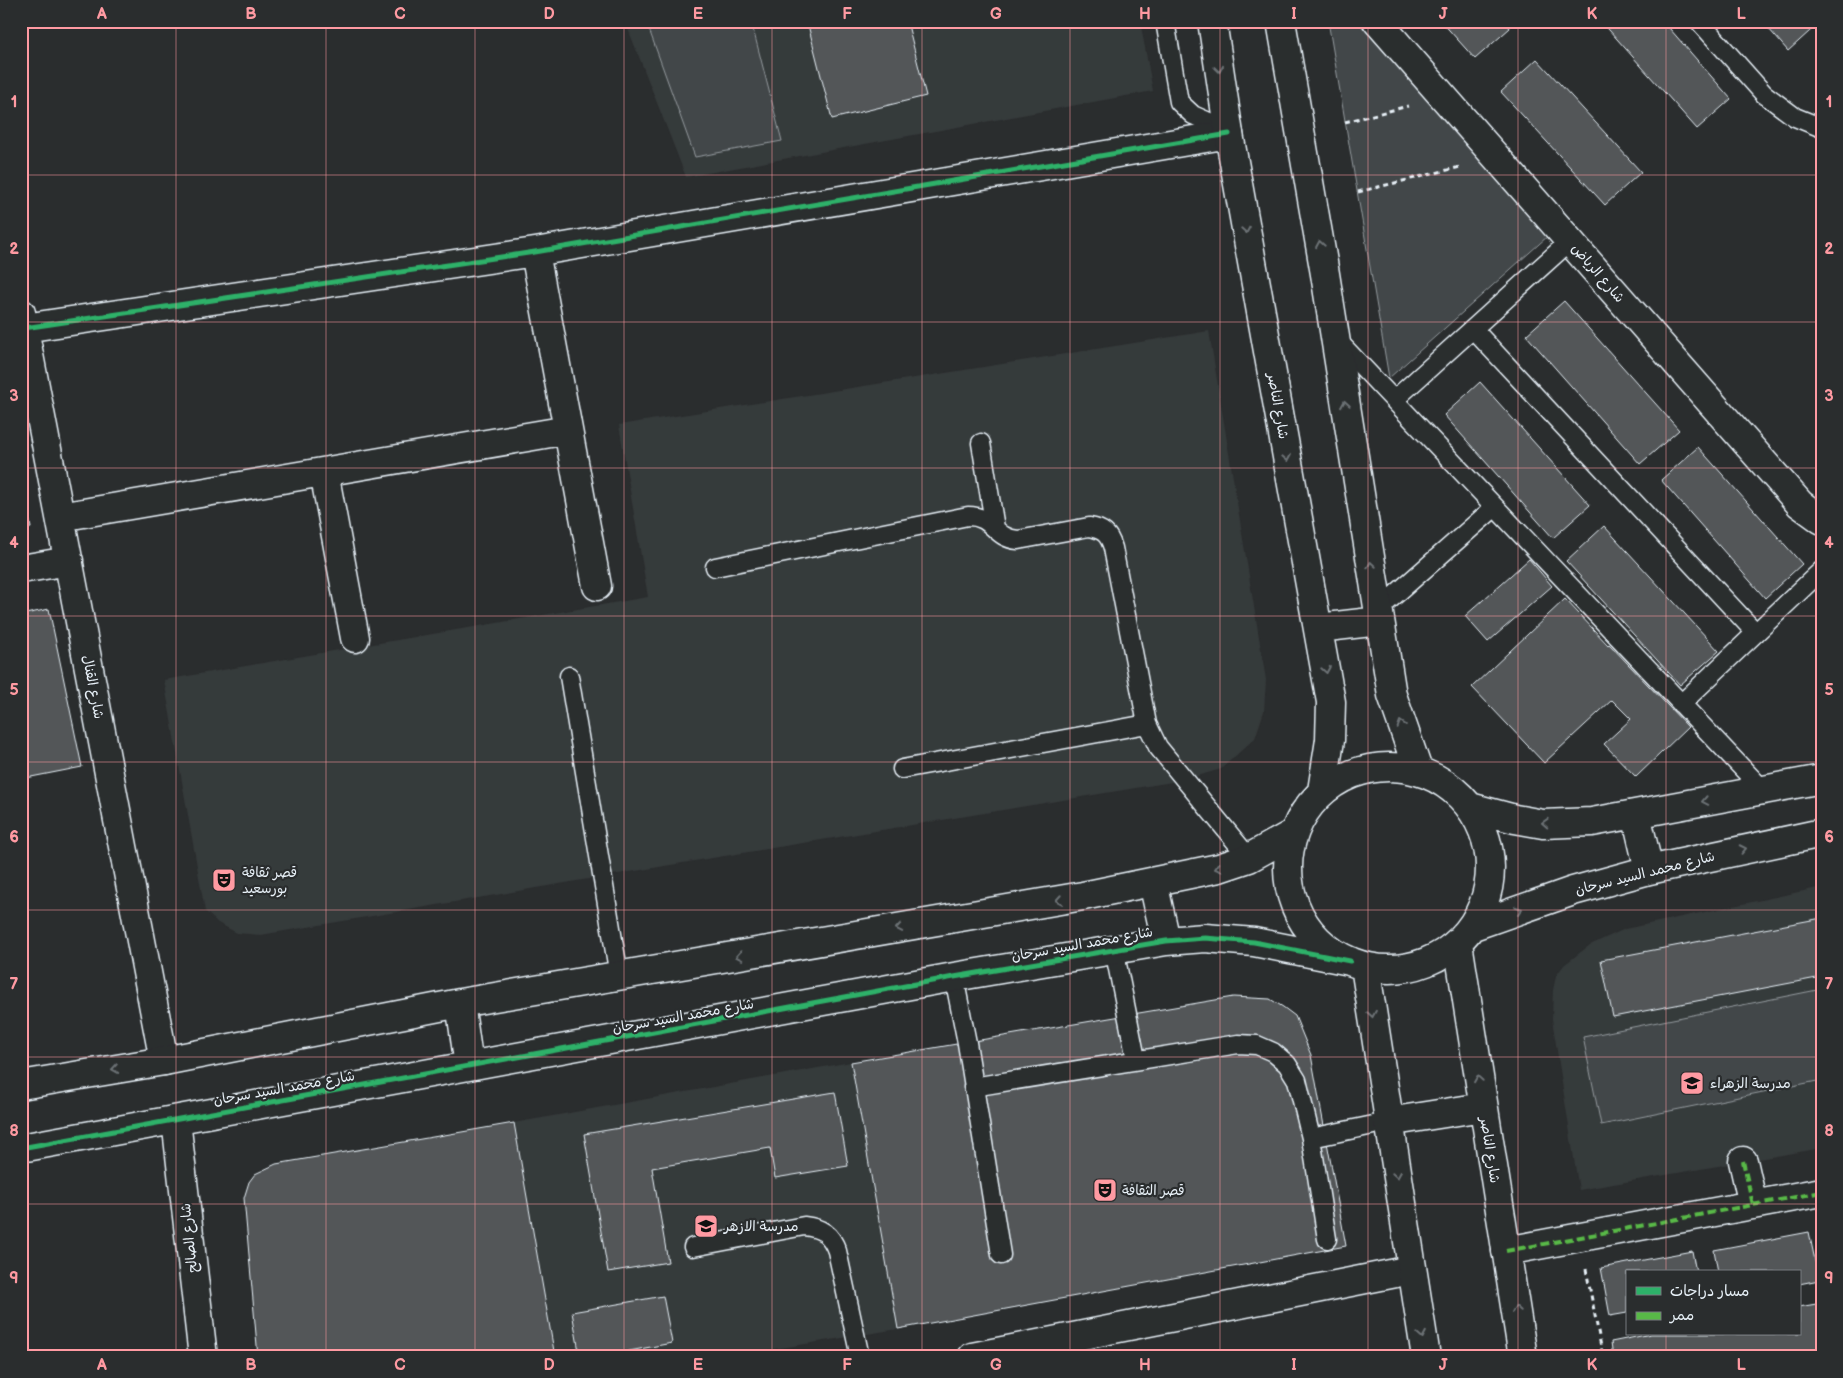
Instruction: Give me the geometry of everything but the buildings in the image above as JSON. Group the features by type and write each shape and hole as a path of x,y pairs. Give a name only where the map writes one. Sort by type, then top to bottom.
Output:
{"street":[{"name":"شارع الناصر","path":"1212,21 1228,129 1331,702 1330,740 1322,791"},
{"path":"1281,21 1335,338 1392,695 1418,770"},
{"name":"شارع الرياض","path":"1377,21 1800,504 1822,520"},
{"path":"23,320 535,252 1228,129"},
{"path":"535,252 597,586"},
{"name":"شارع القنال","path":"23,320 164,1061"},
{"path":"60,517 568,430"},
{"path":"324,472 355,638"},
{"path":"21,569 69,561"},
{"path":"1318,628 1379,615"},
{"path":"1426,1357 1388,1122 1357,964 1331,950 1314,936 1292,898 1288,876 1288,854 1294,833 1310,803 1322,791 1339,779 1358,771 1377,767 1398,766 1418,770 1438,778 1456,791 1482,825 1489,845 1491,866 1490,887 1483,908 1465,935"},
{"path":"1470,807 1543,824 1592,822 1822,778"},
{"path":"1636,814 1649,870"},
{"path":"21,1084 164,1061 460,1003 1083,896 1219,868 1249,858 1294,833"},
{"name":"شارع محمد السيد سرحان","path":"21,1148 954,977 1166,941 1205,938 1254,942 1389,969 1414,967 1437,958 1465,935 1573,891 1649,870 1822,833"},
{"path":"1153,882 1166,941"},
{"name":"شارع الناصر","path":"1465,935 1483,1107 1523,1357"},
{"path":"460,1003 469,1066"},
{"path":"1388,1122 1483,1107"},
{"name":"شارع الصالح","path":"176,1120 203,1357"},
{"path":"1743,1161 1753,1205"},
{"path":"1506,1251 1822,1192"},
{"path":"972,1357 1411,1270"}],"lane":[{"path":"1165,21 1179,102 1193,115 1228,129"},
{"path":"1699,21 1764,94 1795,118 1822,128"},
{"path":"1394,400 1570,241"},
{"path":"1473,329 1756,633"},
{"path":"1335,338 1763,790"},
{"path":"981,443 995,528"},
{"path":"1379,615 1495,507"},
{"path":"715,567 968,516 983,518 1005,538 1018,540 1089,527 1098,528 1106,532 1113,548 1147,724 1158,747 1249,858"},
{"path":"1681,704 1822,570"},
{"path":"569,676 619,976"},
{"path":"902,769 1147,724"},
{"path":"1114,949 1136,1060"},
{"path":"954,977 967,1043 1001,1256"},
{"path":"973,1087 1238,1044 1256,1045 1273,1052 1287,1064 1297,1080 1311,1138 1327,1239"},
{"path":"1311,1138 1388,1122"},
{"path":"693,1246 804,1226 816,1227 826,1232 834,1241 837,1251 860,1357"}],"path":[{"path":"1346,122 1410,105"},
{"path":"1358,192 1482,162 1492,153"},
{"path":"1580,1238 1603,1357"}],"shaded area":[{"path":"625,21 1140,21 1153,91 686,177"},
{"path":"646,21 751,21 782,141 695,157"},
{"path":"1328,21 1357,21 1548,236 1389,378"},
{"path":"1209,331 1266,680 1264,711 1255,738 1221,769 1184,780 261,935 237,933 218,923 205,911 164,680 648,597 619,425"},
{"name":"مدرسة الزهراء","path":"1822,887 1822,1148 1579,1190 1552,1019 1553,990 1556,976 1564,965 1590,945 1625,929"},
{"path":"1822,989 1822,1080 1601,1125 1583,1037"},
{"name":"مدرسة الازهر","path":"851,1062 898,1329 725,1357 555,1357 514,1123"}],"marked path":[{"path":"1743,1161 1753,1205"},
{"path":"1506,1251 1822,1192"}],"cycle path":[{"path":"24,328 535,252 1229,134"},
{"path":"21,1148 954,977 1166,941 1205,938 1254,942 1350,961"}],"place":[{"name":"قصر ثقافة بورسعيد","path":"224,880"},
{"name":"مدرسة الزهراء","path":"1692,1083"},
{"name":"قصر الثقافة","path":"1105,1190"},
{"name":"مدرسة الازهر","path":"706,1226"}]}
